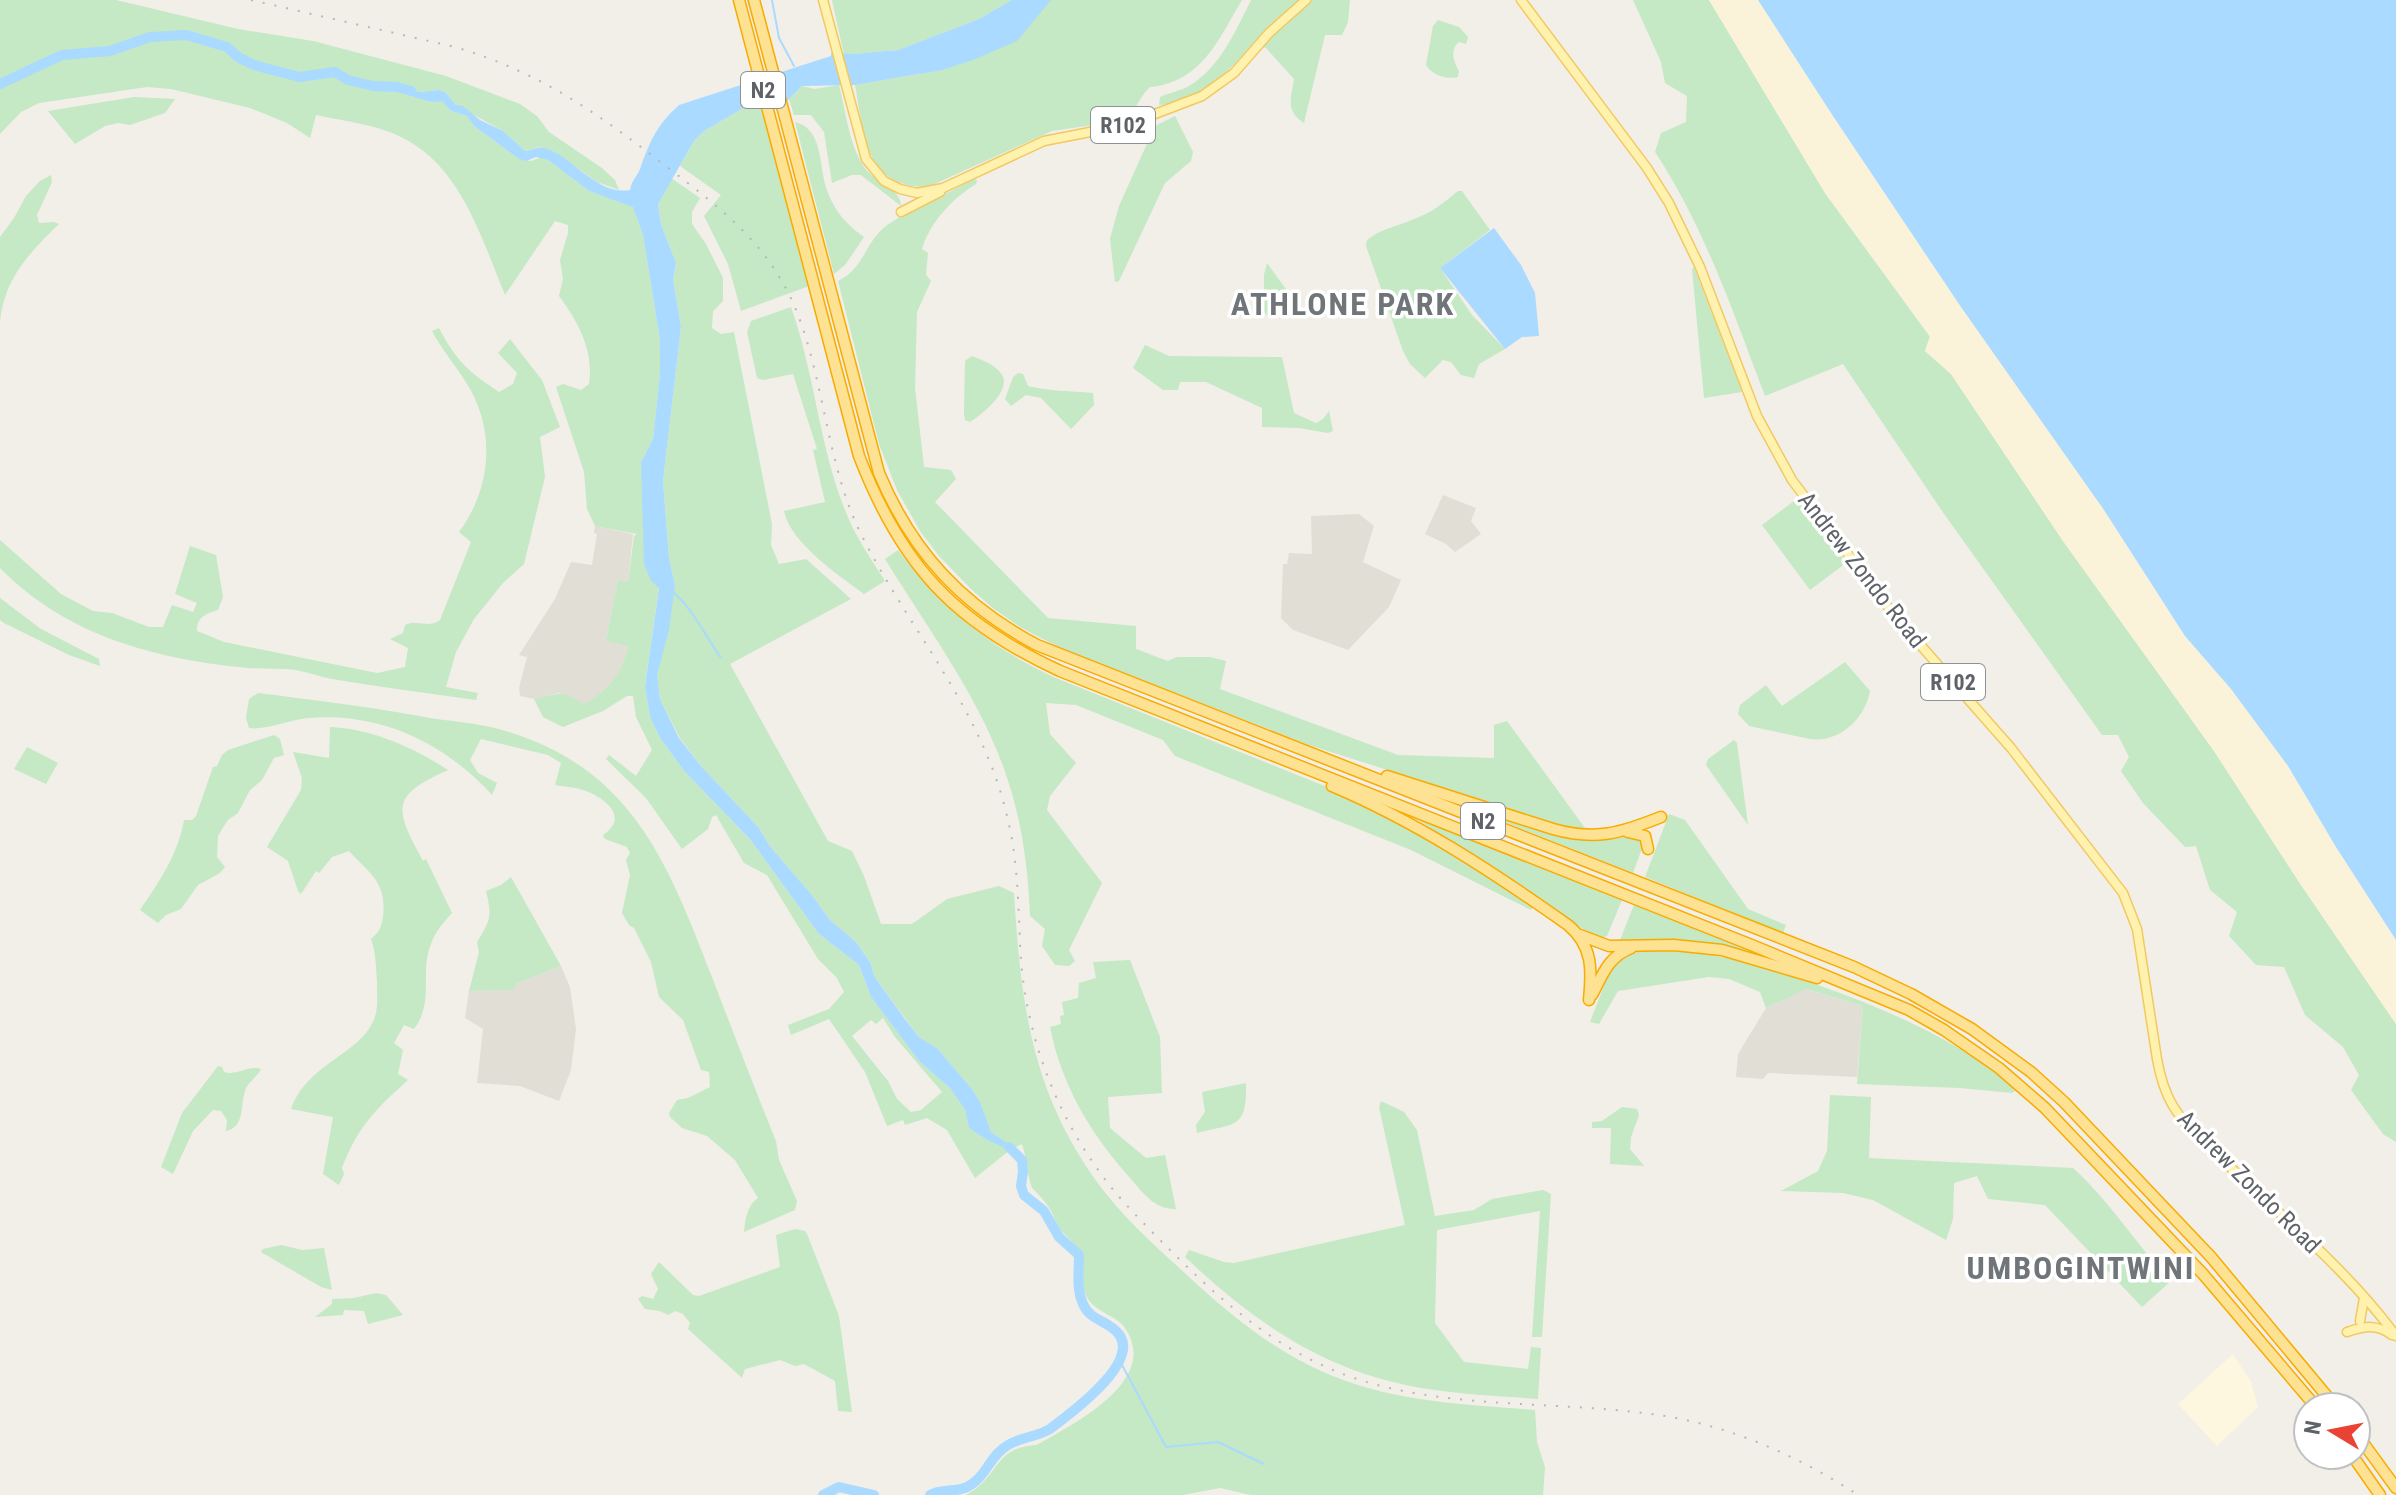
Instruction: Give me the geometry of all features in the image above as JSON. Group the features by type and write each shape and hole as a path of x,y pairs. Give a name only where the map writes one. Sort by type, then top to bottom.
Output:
{"highway":[{"name":"N2","path":"739,0 859,456 885,519 930,581 975,623 1027,656 1060,671 1909,1010 1970,1047 2045,1108 2203,1274 2302,1391"},
{"name":"N2","path":"754,0 879,473 894,508 940,574 1004,628 1037,645 1854,967 1911,994 1972,1029 2031,1072 2064,1102 2211,1257 2323,1391"},
{"path":"1316,755 1564,832 1599,836 1622,832 1661,817"},
{"path":"1293,763 1303,773 1425,830 1484,866 1580,935 1609,946 1674,945 1722,950 1865,991"},
{"path":"1622,832 1645,836 1648,849"},
{"path":"1580,935 1592,969 1589,1000 1608,963 1620,952 1633,947"},
{"path":"2372,1455 2396,1488"},
{"path":"2363,1471 2380,1495"}],"main road":[{"name":"R102","path":"823,0 863,151 871,168 884,181 909,192 943,188 1044,141 1126,125 1202,96 1234,73 1269,33 1306,0"},
{"name":"Andrew Zondo Road","path":"1521,0 1647,168 1669,203 1700,267 1757,416 1792,480 1894,615 2011,748 2123,893 2137,929 2161,1081 2172,1104 2190,1128 2296,1228 2364,1298 2396,1337"},
{"path":"901,212 931,198 943,188"},
{"path":"2360,1321 2364,1298"},
{"path":"2347,1332 2374,1327 2396,1337"}],"shaded area":[{"path":"1443,495 1476,508 1471,521 1481,534 1455,552 1425,534"},
{"path":"1359,514 1374,526 1363,562 1401,580 1389,607 1348,650 1293,630 1281,618 1283,564 1287,564 1289,553 1312,554 1311,516"},
{"path":"595,526 633,534 628,582 618,580 606,641 628,645 625,663 611,685 583,705 558,693 534,699 520,696 527,657 519,655 555,599 571,562 592,565 597,534 594,533"},
{"path":"561,966 570,987 576,1029 571,1070 559,1101 520,1086 477,1083 483,1029 465,1018 469,991 512,990 517,983"},
{"path":"1805,989 1863,1006 1857,1077 1768,1073 1763,1079 1736,1077 1738,1054 1766,1008"},
{"path":"2233,1354 2251,1382 2258,1407 2217,1446 2178,1404"}],"green space":[{"path":"0,0 116,0 238,29 313,41 446,76 520,104 537,116 549,132 615,180 619,190 597,182 556,153 539,147 525,151 503,131 456,105 445,92 420,92 405,86 413,96 442,101 451,111 467,116 474,126 519,159 531,161 542,157 589,191 633,206 643,235 660,340 653,439 641,462 644,504 659,587 645,686 650,717 660,738 685,772 749,838 819,934 859,965 871,997 919,1061 950,1088 965,1110 969,1128 1010,1150 975,1178 947,1130 927,1118 905,1125 903,1120 887,1126 865,1072 829,1019 791,1035 788,1025 829,1009 844,992 837,978 818,959 767,875 744,863 716,815 712,817 708,829 682,849 646,798 606,759 609,755 636,776 652,750 636,717 633,696 627,696 603,711 563,727 543,717 534,699 565,695 583,705 607,688 618,673 628,646 606,641 618,580 628,582 634,536 637,534 595,526 587,509 584,472 556,387 563,384 581,390 589,384 590,372 583,337 559,296 563,279 560,260 568,225 555,221 505,295 477,227 454,184 422,150 381,129 316,115 310,138 287,123 250,108 171,89 147,87 39,103 21,112 0,134","holes":["883,1018 895,1037 942,1092 921,1110 911,1112 897,1099 888,1081 852,1036 871,1020 876,1024"]},
{"path":"832,0 1013,0 979,19 898,50 844,55"},
{"path":"1048,0 1242,0 1216,44 1196,68 1183,77 1150,87 1127,120 1052,131 928,187 907,185 879,168 865,139 855,85 919,74"},
{"path":"1251,0 1350,0 1348,22 1342,35 1325,35 1304,123 1292,109 1294,79 1266,48 1253,44 1223,75 1200,92 1187,99 1159,105 1160,97 1189,86 1210,69 1226,48"},
{"path":"1633,0 1709,0 1825,193 1930,337 1925,351 1951,374 2063,541 2214,751 2396,1024 2396,1142 2383,1134 2351,1090 2359,1075 2343,1047 2305,1015 2284,967 2256,965 2229,936 2237,912 2210,890 2196,846 2185,847 2143,803 2121,771 2129,757 2118,735 2102,735 1942,511 1843,364 1765,396 1703,240 1655,152 1661,133 1686,122 1687,96 1665,83 1661,62"},
{"path":"1438,20 1459,27 1468,37 1466,44 1459,42 1453,52 1458,77 1440,76 1426,65 1433,26"},
{"path":"839,85 852,141 861,162 867,171 897,195 901,206 861,175 832,183 824,132 811,115 794,115 789,99 802,86 815,89"},
{"path":"134,97 175,99 165,113 130,125 118,123 105,126 75,144 48,111"},
{"path":"757,100 761,103 809,286 741,311 728,264 704,216 721,195 680,166 694,141 704,131"},
{"path":"1175,116 1193,152 1191,161 1165,183 1119,281 1115,282 1110,239 1119,206 1155,126"},
{"path":"795,122 805,126 816,141 825,184 835,207 847,223 864,237 845,265 834,274"},
{"path":"51,175 52,182 37,215 39,223 59,224 19,268 6,294 0,324 0,237 26,196 40,181"},
{"path":"671,178 700,198 692,212 692,224 723,278 723,301 713,311 712,328 721,334 734,332 772,524 771,545 779,564 806,559 851,599 730,664 828,841 852,851 881,924 912,924 947,899 999,886 1014,893 1027,1015 1047,1089 1082,1160 1116,1206 1157,1248 1227,1310 1266,1340 1308,1365 1355,1384 1399,1395 1535,1410 1537,1442 1545,1467 1543,1495 1251,1495 1220,1488 1183,1495 966,1495 977,1488 1011,1452 1037,1445 1090,1413 1108,1398 1132,1366 1133,1347 1125,1328 1088,1299 1083,1287 1078,1251 1032,1188 1022,1144 1014,1148 991,1132 972,1089 937,1048 919,1037 874,976 871,964 856,942 830,920 769,845 759,828 701,766 680,738 660,699 657,675 675,585 669,558 663,481 681,327 673,279 676,263 661,224 658,204"},
{"path":"977,180 976,184 959,196 937,220 922,249 928,253 926,275 931,281 917,312 915,388 924,467 951,470 956,479 935,502 1048,618 1136,626 1136,649 1168,661 1177,657 1210,657 1226,661 1220,689 1398,755 1494,758 1494,725 1507,721 1585,828 1560,825 1309,745 1060,648 994,609 939,556 920,531 897,490 879,444 838,281 854,269 886,226"},
{"path":"1462,191 1490,230 1440,268 1472,315 1505,349 1479,364 1474,378 1461,375 1451,362 1443,360 1425,378 1410,364 1403,351 1366,246 1367,240 1426,214"},
{"path":"1267,263 1299,307 1302,312 1299,316 1268,316 1264,312"},
{"path":"1694,267 1742,392 1704,398"},
{"path":"791,307 843,505 856,535 885,581 864,594 806,547 788,523 784,511 825,502 813,450 817,449 793,374 763,380 757,378 747,332 751,321"},
{"path":"439,328 464,365 499,392 513,384 517,373 498,353 510,339 542,380 560,427 540,437 545,477 524,564 503,583 474,619 456,652 446,687 478,693 476,700 332,679 296,670 213,664 146,650 83,627 54,611 0,568 0,540 61,594 93,611 112,613 149,627 163,627 172,605 193,612 197,603 175,594 190,546 216,555 223,597 218,610 200,619 197,631 224,642 377,673 405,667 408,648 390,639 403,633 405,625 431,624 440,620 471,542 459,532 477,498 486,462 484,425 478,407 466,382 432,331"},
{"path":"1145,345 1169,356 1282,357 1294,413 1316,423 1329,411 1333,431 1262,427 1262,408 1206,382 1180,382 1178,390 1163,390 1133,368"},
{"path":"972,356 987,362 1004,378 996,400 970,422 965,420 964,414 965,361"},
{"path":"1023,374 1028,386 1093,393 1094,405 1071,429 1041,398 1026,395 1011,406 1005,399 1013,377"},
{"path":"1798,498 1846,563 1810,590 1762,525"},
{"path":"898,550 950,608 1010,654 1056,678 1337,791 1420,832 1534,905 1531,910 1411,850 1175,756 1163,740 1076,705 1046,703 1050,734 1076,763 1050,796 1047,810 1102,883 1069,950 1075,961 1069,966 1055,965 1042,946 1045,929 1030,916 1022,840 1015,803 1003,766 965,686 885,559"},
{"path":"0,598 41,629 99,659 100,666 69,655 4,623 0,620"},
{"path":"1845,662 1870,691 1863,711 1840,733 1810,739 1749,726 1738,714 1740,705 1766,685 1782,706"},
{"path":"258,693 476,724 509,732 552,749 587,771 617,797 662,861 680,897 776,1141 779,1160 797,1201 795,1210 744,1232 749,1209 758,1198 735,1160 707,1136 682,1128 670,1117 669,1113 677,1100 710,1087 709,1072 701,1070 683,1020 659,997 651,962 634,928 622,913 630,875 626,860 630,853 627,847 605,839 603,835 611,829 615,816 607,804 586,791 555,785 561,763 548,755 481,739 470,760 478,773 497,783 492,795 454,760 410,735 386,726 335,717 249,728 246,718 249,699"},
{"path":"330,727 361,731 392,741 448,770 429,779 407,796 403,816 413,843 423,861 426,859 452,913 435,936 428,955 424,1008 420,1018 414,1029 404,1025 394,1043 403,1050 398,1074 408,1080 361,1129 342,1168 344,1174 339,1185 323,1174 333,1117 291,1109 310,1079 361,1038 376,1013 376,960 371,939 382,924 382,895 370,873 349,851 332,857 319,873 316,871 301,894 288,861 267,847 301,790 302,778 293,752 329,758"},
{"path":"274,735 280,739 284,755 274,758 262,780 250,790 238,813 228,820 218,836 217,857 225,867 198,885 181,909 166,915 158,923 140,910 173,856 184,820 192,820 196,816 213,767 228,750"},
{"path":"1734,740 1737,743 1748,825 1706,765 1708,759"},
{"path":"27,747 58,763 46,784 14,769"},
{"path":"1459,804 1582,839 1638,836 1644,843 1633,873"},
{"path":"1669,814 1685,820 1748,909 1786,925 1783,933 1645,877"},
{"path":"1414,817 1622,900 1607,936 1598,939"},
{"path":"511,877 561,966 517,983 513,990 469,991 479,952 477,942 489,918 486,891"},
{"path":"1634,905 1761,954 1695,941 1623,942 1620,940"},
{"path":"1664,950 1742,962 1845,995 1947,1041 2018,1089 2012,1093 1857,1084 1863,1006 1806,989 1766,1008 1760,992 1729,979 1709,977 1618,991 1599,1024 1590,1022 1616,962 1635,953"},
{"path":"1130,960 1160,1037 1162,1093 1108,1097 1110,1128 1146,1158 1165,1155 1176,1209 1162,1207 1150,1200 1103,1145 1070,1090 1050,1027 1061,1024 1060,1016 1064,1015 1062,1002 1078,998 1079,983 1096,978 1093,962"},
{"path":"218,1066 229,1073 261,1069 246,1088 236,1125 226,1131 227,1120 221,1111 213,1110 193,1131 173,1174 161,1167 182,1113"},
{"path":"1246,1083 1244,1109 1236,1122 1197,1133 1196,1125 1205,1112 1202,1092"},
{"path":"1830,1095 1871,1097 1869,1158 2073,1168 2171,1281 2142,1307 2045,1205 1988,1199 1977,1176 1954,1183 1953,1219 1946,1240 1873,1200 1843,1193 1781,1191 1818,1171 1827,1151"},
{"path":"1381,1101 1404,1112 1417,1130 1435,1216 1474,1210 1492,1199 1543,1190 1551,1194 1542,1337 1532,1337 1540,1211 1437,1230 1435,1323 1464,1362 1528,1369 1531,1347 1541,1348 1538,1399 1428,1389 1358,1372 1296,1343 1267,1325 1185,1257 1189,1250 1234,1263 1405,1225 1379,1107"},
{"path":"1622,1107 1637,1109 1639,1115 1630,1149 1644,1166 1610,1164 1611,1128 1592,1128 1592,1122 1602,1121"},
{"path":"795,1229 807,1234 839,1316 852,1412 838,1411 835,1381 804,1364 795,1366 780,1360 745,1369 742,1378 688,1329 690,1323 683,1314 675,1311 668,1315 645,1309 638,1299 642,1296 653,1299 658,1289 651,1274 659,1262 693,1295 699,1296 780,1267 776,1235"},
{"path":"281,1245 302,1250 324,1248 332,1290 321,1287 261,1252"},
{"path":"376,1293 386,1295 403,1315 368,1324 364,1311 344,1310 343,1315 315,1317 332,1304 332,1299"}],"sand":[{"path":"1709,0 1758,0 1961,307 2104,510 2185,636 2231,689 2288,766 2396,940 2396,1024 2214,751 2063,541 1951,374 1925,351 1930,336 1825,193"}],"water":[{"path":"1012,0 1051,0 1017,41 973,60 942,70 855,85 802,86 783,105 768,108 757,100 704,131 694,141 658,204 661,224 676,263 673,279 681,327 663,481 669,558 675,585 669,630 657,675 660,699 679,738 759,828 769,845 830,920 856,942 871,964 874,976 919,1037 937,1048 972,1089 991,1132 1018,1154 969,1128 965,1110 950,1088 919,1061 871,997 859,965 819,934 749,838 685,772 660,738 650,717 645,686 659,588 651,581 644,564 641,462 653,439 660,340 643,235 633,207 589,191 548,160 536,157 526,161 519,159 474,126 467,116 451,111 442,101 420,99 401,88 445,92 456,105 463,106 480,120 503,131 525,151 544,148 606,187 630,190 656,133 679,105 831,56 831,53 898,50 979,19"},
{"path":"1758,0 2396,0 2396,940 2288,766 2231,689 2185,636 2104,510 1961,307"},
{"path":"1494,228 1521,265 1535,293 1539,336 1522,337 1505,349 1440,268"}],"waterway":[{"path":"748,0 761,45"},
{"path":"772,0 779,38 794,66"},
{"path":"0,84 62,55 110,51 150,37 186,35 227,47 254,65 299,77 335,72 348,80 411,91"},
{"path":"673,592 693,615 721,658"},
{"path":"930,1495 967,1487 979,1478 1002,1449 1050,1429 1102,1384 1121,1356 1123,1343 1116,1331 1090,1313 1083,1304 1079,1286 1079,1255 1059,1237 1044,1211 1024,1195 1021,1186 1022,1160 1009,1147"},
{"path":"1121,1363 1166,1447 1218,1442 1264,1464"},
{"path":"823,1495 839,1487 874,1495"}],"railway":[{"path":"251,0 455,47 542,82 592,112 689,184 729,218 764,255 779,276 802,326 835,461 852,514 883,574 964,707 996,778 1014,852 1025,992 1049,1080 1076,1135 1110,1186 1192,1272 1236,1310 1283,1344 1335,1371 1363,1381 1434,1396 1678,1418 1732,1433 1785,1454 1858,1495"}],"district":[{"name":"ATHLONE PARK","path":"1343,304"},
{"name":"UMBOGINTWINI","path":"2081,1268"}]}
